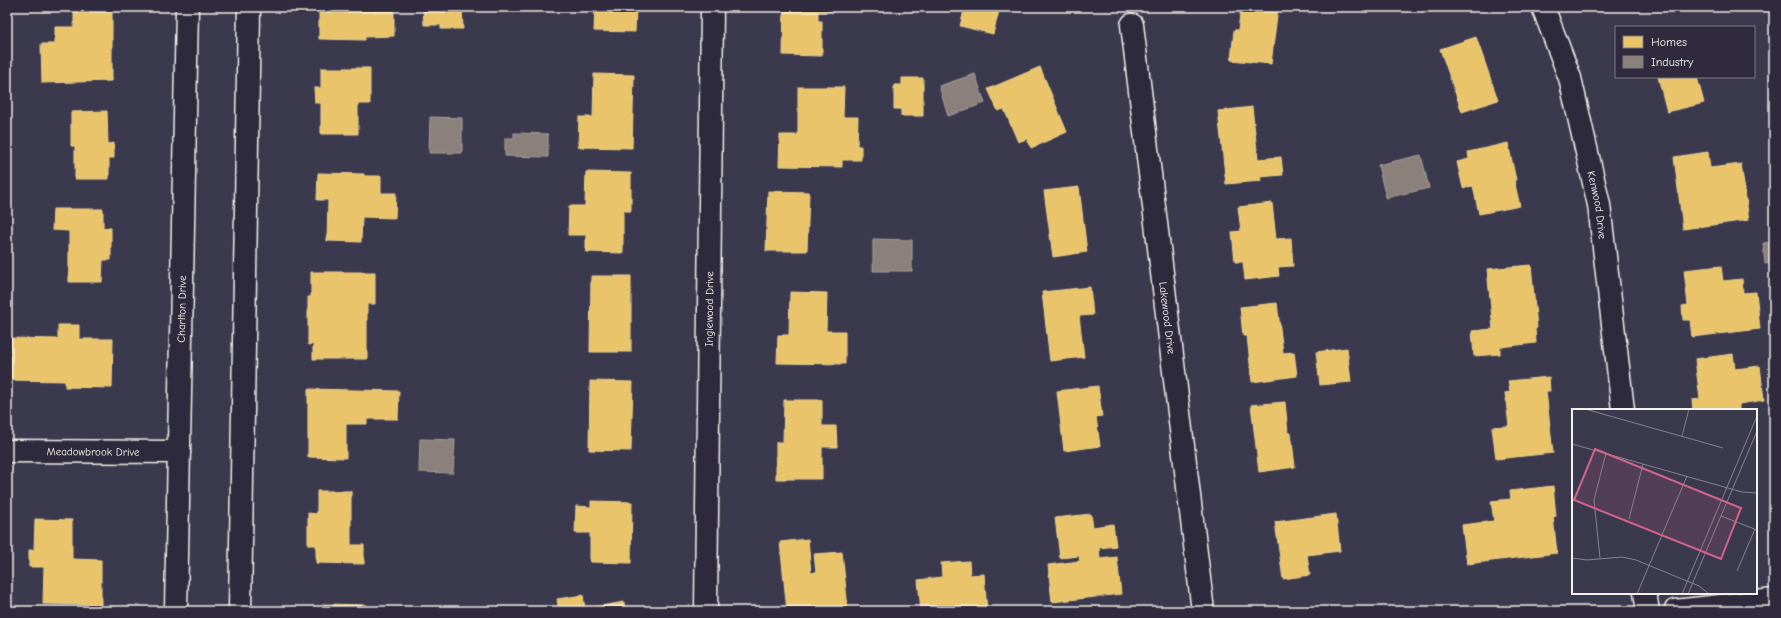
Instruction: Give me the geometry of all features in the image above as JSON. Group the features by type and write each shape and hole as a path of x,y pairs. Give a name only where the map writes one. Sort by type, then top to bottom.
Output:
{"street":[{"name":"Charlton Drive","path":"176,611 188,7"},
{"path":"240,611 249,7"},
{"name":"Inglewood Drive","path":"706,611 712,7"},
{"name":"Kenwood Drive","path":"1543,7 1570,78 1599,205 1623,409"},
{"name":"Lakewood Drive","path":"1132,25 1203,611"},
{"name":"Meadowbrook Drive","path":"7,451 179,452"},
{"path":"1645,594 1648,611"},
{"path":"1675,611 1774,600"}],"building: Homes":[{"path":"332,7 394,7 394,36 365,37 365,40 319,39 319,12 331,13"},
{"path":"423,7 462,7 463,29 441,29 441,25 424,25"},
{"path":"595,7 636,7 635,32 594,31"},
{"path":"784,7 832,7 832,11 818,11 818,21 822,21 822,56 783,55"},
{"path":"965,7 1000,7 993,34 960,26"},
{"path":"1241,7 1278,7 1271,64 1231,60 1234,30 1238,30"},
{"path":"74,12 112,12 112,81 42,83 41,44 55,44 55,27 74,27"},
{"path":"1476,37 1498,100 1462,112 1440,49"},
{"path":"1040,67 1067,132 1031,148 1027,139 1018,142 1004,109 998,111 988,89"},
{"path":"321,68 370,68 370,104 358,104 358,134 321,134 321,103 315,103 314,88 321,88"},
{"path":"594,74 634,75 632,148 578,147 579,117 593,117"},
{"path":"902,78 923,78 923,116 901,116 901,109 894,109 894,85 902,85"},
{"path":"1658,78 1697,78 1704,103 1667,112"},
{"path":"798,87 844,87 843,117 858,117 857,146 861,146 861,160 842,160 842,167 779,166 780,135 798,135"},
{"path":"1252,107 1258,159 1281,157 1283,175 1260,177 1261,181 1226,184 1218,111"},
{"path":"107,111 108,144 114,143 114,158 109,158 109,179 75,179 75,146 71,146 71,112"},
{"path":"1508,143 1520,206 1479,214 1473,186 1463,188 1457,162 1469,159 1468,152"},
{"path":"1708,152 1710,168 1741,164 1749,220 1683,229 1674,157"},
{"path":"586,172 631,173 631,211 623,211 623,253 586,252 586,235 568,235 569,206 585,206"},
{"path":"318,173 381,176 381,193 396,193 395,218 362,217 361,242 327,241 328,200 317,200"},
{"path":"1079,187 1087,252 1053,257 1044,191"},
{"path":"768,191 809,192 807,251 766,251"},
{"path":"1272,203 1276,239 1291,238 1293,266 1278,267 1279,276 1245,280 1243,262 1235,262 1232,232 1241,231 1238,207"},
{"path":"53,209 103,209 103,228 111,228 111,260 103,260 102,282 69,282 69,231 52,230"},
{"path":"1531,265 1537,328 1535,329 1536,343 1500,347 1500,354 1474,356 1472,331 1493,329 1487,269"},
{"path":"1721,266 1723,281 1742,279 1743,293 1756,292 1760,329 1692,337 1690,320 1683,320 1682,306 1688,305 1684,270"},
{"path":"311,272 375,272 375,304 367,304 367,359 313,359 313,344 308,345 308,297 311,297"},
{"path":"591,276 631,276 631,352 590,352"},
{"path":"1090,287 1093,315 1079,316 1084,357 1050,361 1042,292"},
{"path":"790,292 827,293 826,331 845,331 845,364 777,363 778,335 789,335"},
{"path":"1277,303 1283,353 1294,352 1297,376 1252,382 1247,336 1243,336 1240,307"},
{"path":"58,325 79,325 79,339 113,339 112,388 65,387 65,381 7,380 7,338 58,339"},
{"path":"1347,348 1351,382 1320,385 1316,352"},
{"path":"1733,354 1735,369 1760,366 1764,400 1739,404 1739,409 1693,409 1692,400 1700,399 1695,359"},
{"path":"1549,377 1550,391 1546,391 1553,453 1496,459 1492,427 1509,426 1505,393 1510,392 1508,381"},
{"path":"590,381 633,382 631,451 589,450"},
{"path":"1098,386 1102,416 1096,417 1100,446 1064,451 1057,391"},
{"path":"308,389 399,391 398,419 367,419 367,424 346,424 346,458 308,457"},
{"path":"784,400 822,400 822,426 836,426 837,447 822,447 822,479 776,479 776,442 783,442"},
{"path":"1285,402 1288,433 1291,433 1295,467 1259,472 1251,405"},
{"path":"1553,486 1556,516 1553,517 1557,553 1467,564 1462,525 1494,521 1491,501 1511,499 1510,491"},
{"path":"317,491 351,491 351,545 364,545 364,564 316,563 316,545 308,545 308,513 317,514"},
{"path":"591,501 632,502 631,563 590,562 590,533 575,533 576,506 591,507"},
{"path":"1091,514 1093,527 1113,524 1116,546 1099,548 1100,559 1117,557 1121,594 1052,602 1048,565 1080,561 1079,556 1060,558 1055,518"},
{"path":"1336,514 1340,551 1307,555 1310,575 1283,579 1275,522"},
{"path":"35,519 72,520 72,559 101,560 101,605 43,604 44,567 29,567 29,550 34,550"},
{"path":"808,539 811,573 816,572 814,554 842,552 848,609 829,611 787,611 780,542"},
{"path":"969,561 970,575 984,574 987,611 921,611 918,580 942,577 941,563"},
{"path":"583,595 585,609 624,602 625,611 559,611 557,599"},
{"path":"323,604 367,605 366,611 322,611"}],"building: Industry":[{"path":"975,74 985,103 948,116 939,86"},
{"path":"430,117 462,118 462,153 429,153"},
{"path":"514,133 548,134 548,157 505,156 505,138 514,138"},
{"path":"1421,155 1429,188 1386,198 1378,165"},
{"path":"873,239 912,240 912,271 873,271"},
{"path":"1774,242 1774,263 1765,264 1763,243"},
{"path":"420,439 455,440 453,473 419,472"}]}
